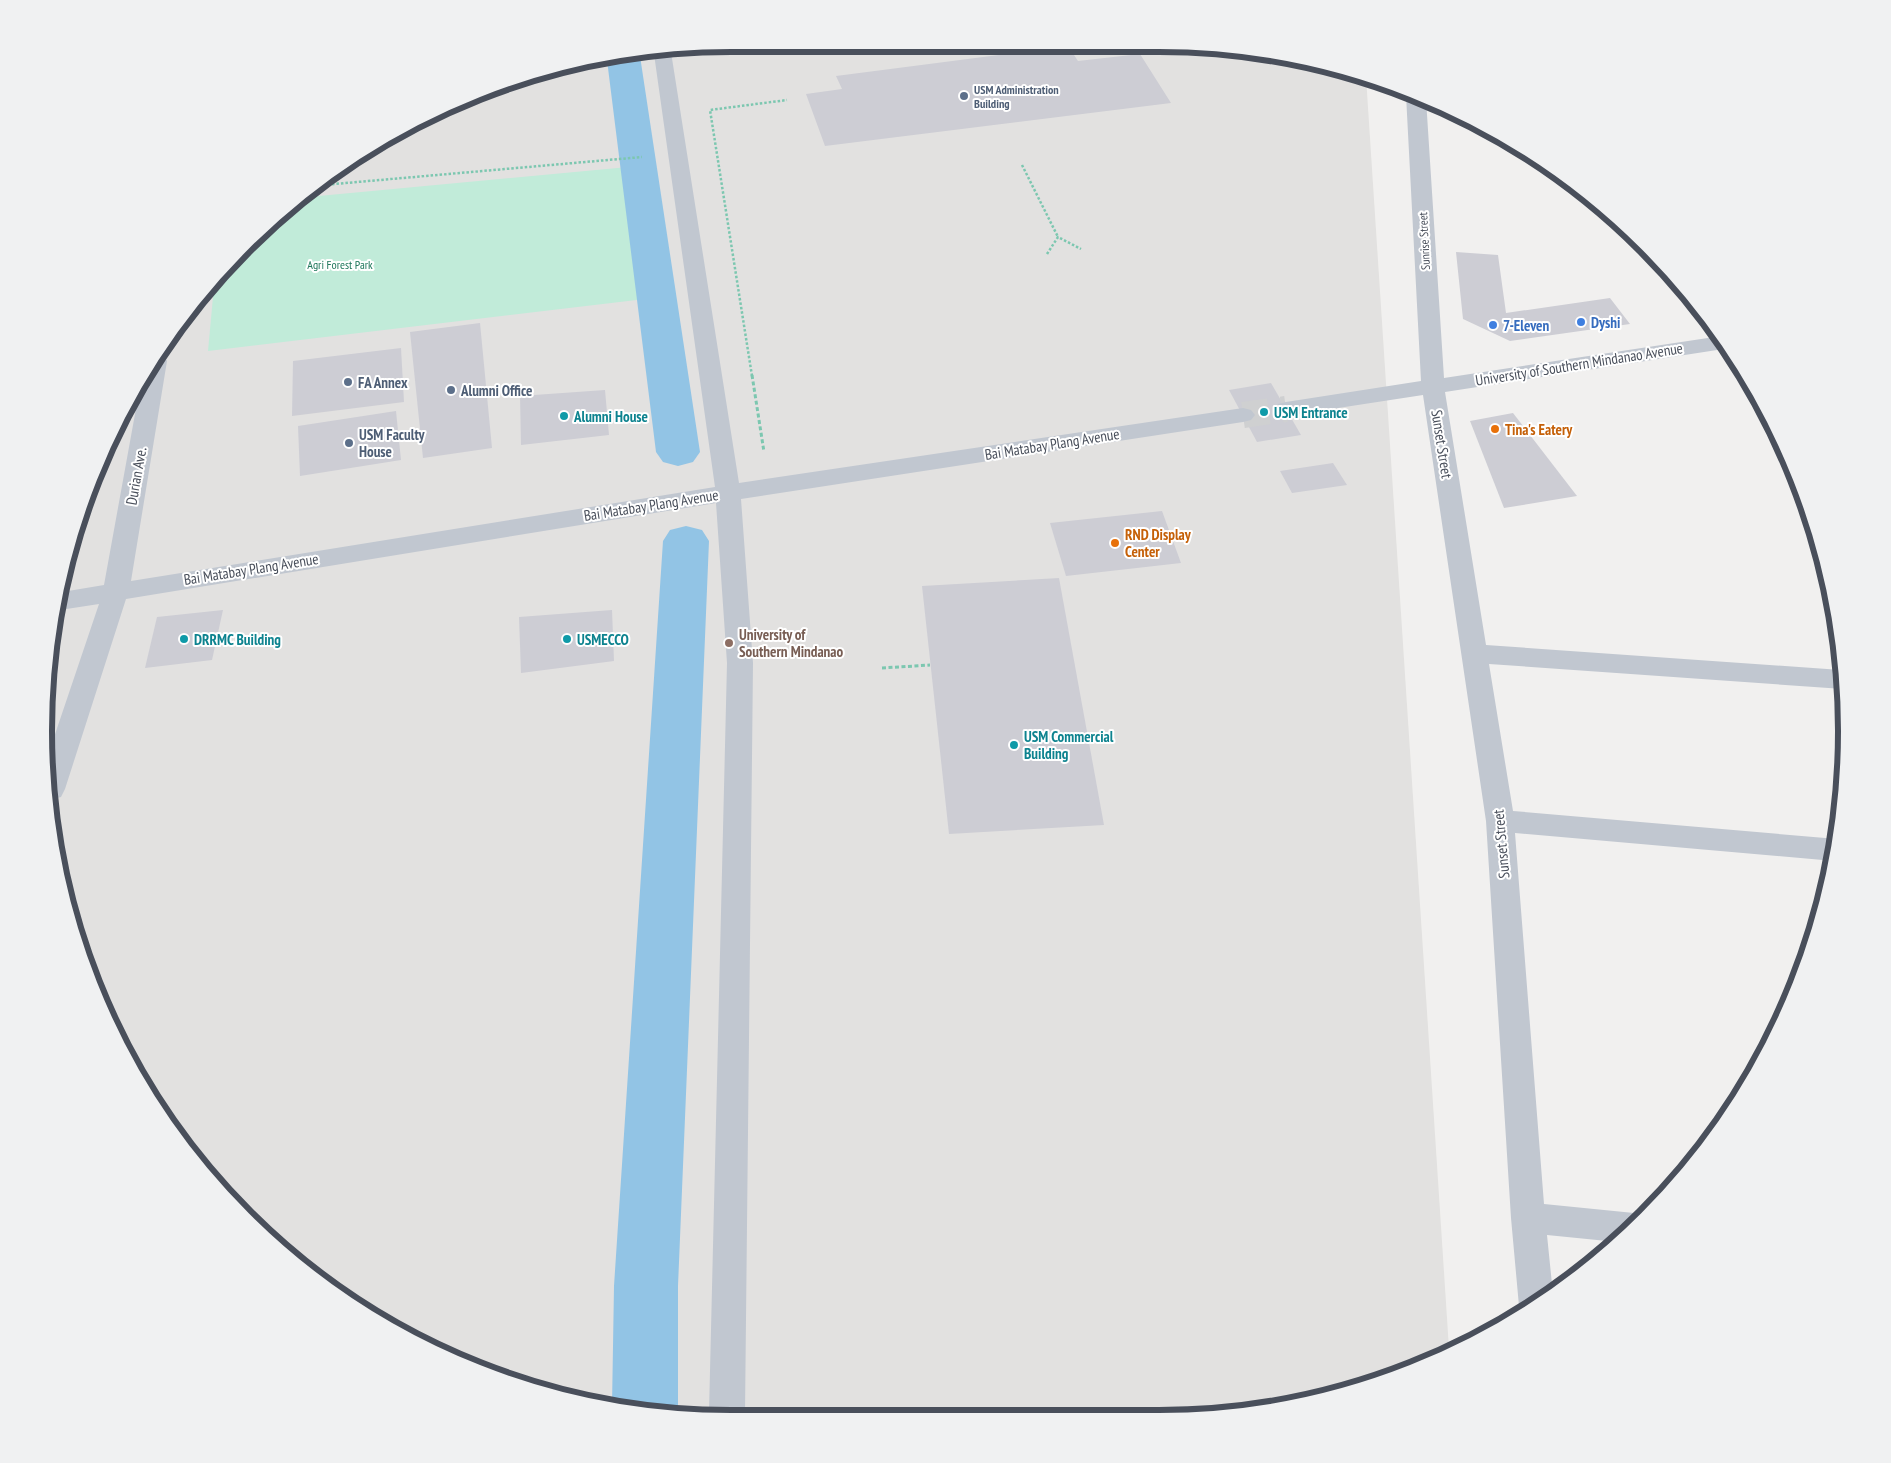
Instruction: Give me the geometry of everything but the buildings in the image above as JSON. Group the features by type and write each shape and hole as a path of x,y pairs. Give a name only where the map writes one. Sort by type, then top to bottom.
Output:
{"street":[{"path":"662,56 728,493 740,683 728,1410"},
{"name":"Sunrise Street","path":"1416,103 1433,387"},
{"name":"University of Southern Mindanao Avenue","path":"1433,387 1716,343"},
{"name":"Durian Ave.","path":"54,779 116,591 154,375"},
{"path":"1286,409 1433,387"},
{"name":"Sunset Street","path":"1433,387 1500,820 1528,1218 1536,1297"},
{"name":"Bai Matabay Plang Avenue","path":"66,600 728,493 1243,415"},
{"path":"1474,654 1836,680"},
{"path":"1500,820 1828,849"},
{"path":"1528,1218 1623,1227"}],"path":[{"path":"764,453 710,110 787,100"},
{"path":"330,184 646,157"},
{"path":"1022,165 1058,237 1081,249"},
{"path":"1047,254 1058,237"},
{"path":"882,668 930,666"}],"shaded area":[{"name":"University of Southern Mindanao","path":"732,52 1160,52 1248,58 1292,66 1367,86 1449,1345 1419,1359 1335,1387 1248,1405 1204,1409 732,1410 687,1409 643,1405 556,1387 513,1374 472,1359 431,1340 392,1320 354,1296 318,1270 251,1212 193,1145 167,1109 143,1071 104,991 76,907 66,864 58,820 52,732 58,643 66,599 76,556 104,472 143,392 167,354 193,318 251,251 318,193 354,167 392,143 431,123 472,104 513,89 556,76 643,58"}],"green space":[{"name":"Agri Forest Park","path":"628,167 645,299 208,351 213,293 251,251 314,196"}],"waterway":[{"path":"624,61 678,452"},
{"path":"645,1405 646,1286 686,541"}],"tunnel":[{"path":"1243,415 1286,409"}],"place":[{"name":"USM Administration Building","path":"964,96"},
{"name":"Dyshi","path":"1581,322"},
{"name":"7-Eleven","path":"1493,325"},
{"name":"FA Annex","path":"348,382"},
{"name":"Alumni Office","path":"451,390"},
{"name":"USM Entrance","path":"1264,412"},
{"name":"Alumni House","path":"564,416"},
{"name":"Tina's Eatery","path":"1495,429"},
{"name":"USM Faculty House","path":"349,443"},
{"name":"RND Display Center","path":"1115,543"},
{"name":"DRRMC Building","path":"184,639"},
{"name":"USMECCO","path":"567,639"},
{"name":"University of Southern Mindanao","path":"729,643"},
{"name":"USM Commercial Building","path":"1014,745"}]}
